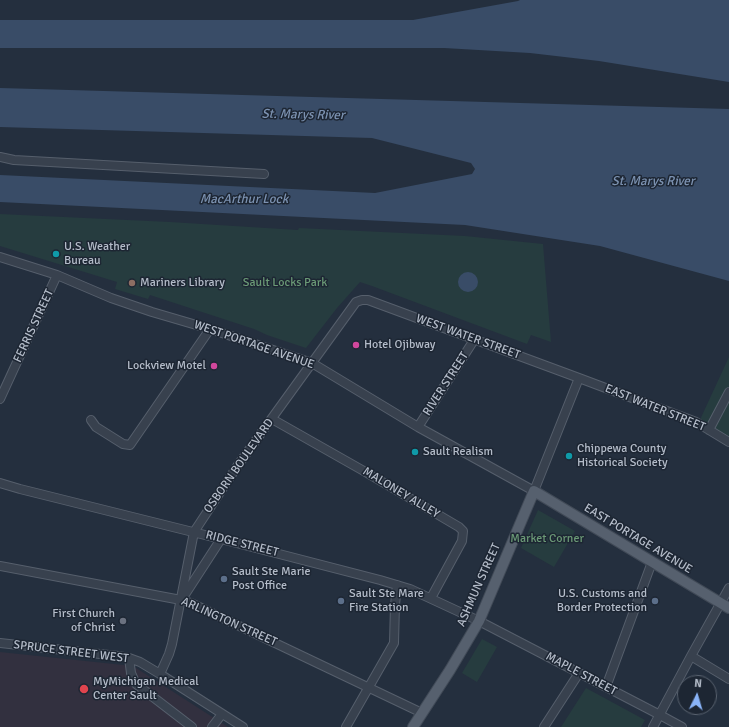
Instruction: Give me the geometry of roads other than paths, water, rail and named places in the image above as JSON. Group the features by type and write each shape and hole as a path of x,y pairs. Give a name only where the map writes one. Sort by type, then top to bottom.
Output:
{"main road":[{"name":"EAST PORTAGE AVENUE","path":"534,491 725,606"},
{"name":"ASHMUN STREET","path":"413,727 480,621 534,491"}],"street":[{"path":"0,157 14,160 264,174"},
{"name":"WEST PORTAGE AVENUE","path":"0,257 57,275 111,298 312,363 418,427 534,491"},
{"name":"FERRIS STREET","path":"0,399 57,275"},
{"name":"WEST WATER STREET","path":"356,302 368,300 579,378"},
{"name":"OSBORN BOULEVARD","path":"160,674 169,654 194,532 238,465 356,302"},
{"path":"91,420 96,427 123,444 130,445 210,329"},
{"name":"RIVER STREET","path":"418,427 474,340"},
{"name":"EAST WATER STREET","path":"579,378 696,422 729,442"},
{"name":"ASHMUN STREET","path":"534,491 579,378"},
{"path":"709,430 729,392"},
{"name":"MALONEY ALLEY","path":"272,419 362,470 459,527 463,531 462,541 431,598"},
{"name":"RIDGE STREET","path":"0,483 397,585 431,598 480,621"},
{"path":"181,600 221,539"},
{"path":"606,687 652,562"},
{"name":"ARLINGTON STREET","path":"0,566 191,603 422,712"},
{"path":"346,727 394,643 397,585"},
{"path":"653,727 691,656 725,606 729,588"},
{"name":"MAPLE STREET","path":"480,621 682,727"},
{"name":"SPRUCE STREET WEST","path":"0,643 129,658 140,662 160,674 242,727"},
{"path":"691,656 729,679"},
{"path":"129,658 131,673 136,684 192,727"},
{"path":"544,727 579,673"},
{"path":"212,727 222,714"}],"water":[{"path":"520,0 729,0 729,82 599,61 530,53 444,48 0,48 0,20 413,20"},
{"name":"St. Marys River","path":"0,88 729,109 729,281 600,246 465,225 0,202 0,175 375,193 472,174 475,169 471,163 372,138 0,127"},
{"path":"468,272 475,275 478,282 475,289 468,292 461,289 458,282 461,275"}],"place":[{"name":"U.S. Weather Bureau","path":"56,254"},
{"name":"Mariners Library","path":"132,283"},
{"name":"Hotel Ojibway","path":"356,345"},
{"name":"Lockview Motel","path":"214,366"},
{"name":"Sault Realism","path":"415,452"},
{"name":"Chippewa County Historical Society","path":"569,456"},
{"name":"Sault Ste Marie Post Office","path":"224,579"},
{"name":"Sault Ste Mare Fire Station","path":"341,601"},
{"name":"U.S. Customs and Border Protection","path":"655,601"},
{"name":"First Church of Christ","path":"123,621"},
{"name":"MyMichigan Medical Center Sault","path":"84,689"}],"water label":[{"name":"MacArthur Lock","path":"244,200"}],"park label":[{"name":"Sault Locks Park","path":"285,283"},
{"name":"Market Corner","path":"547,539"}]}
